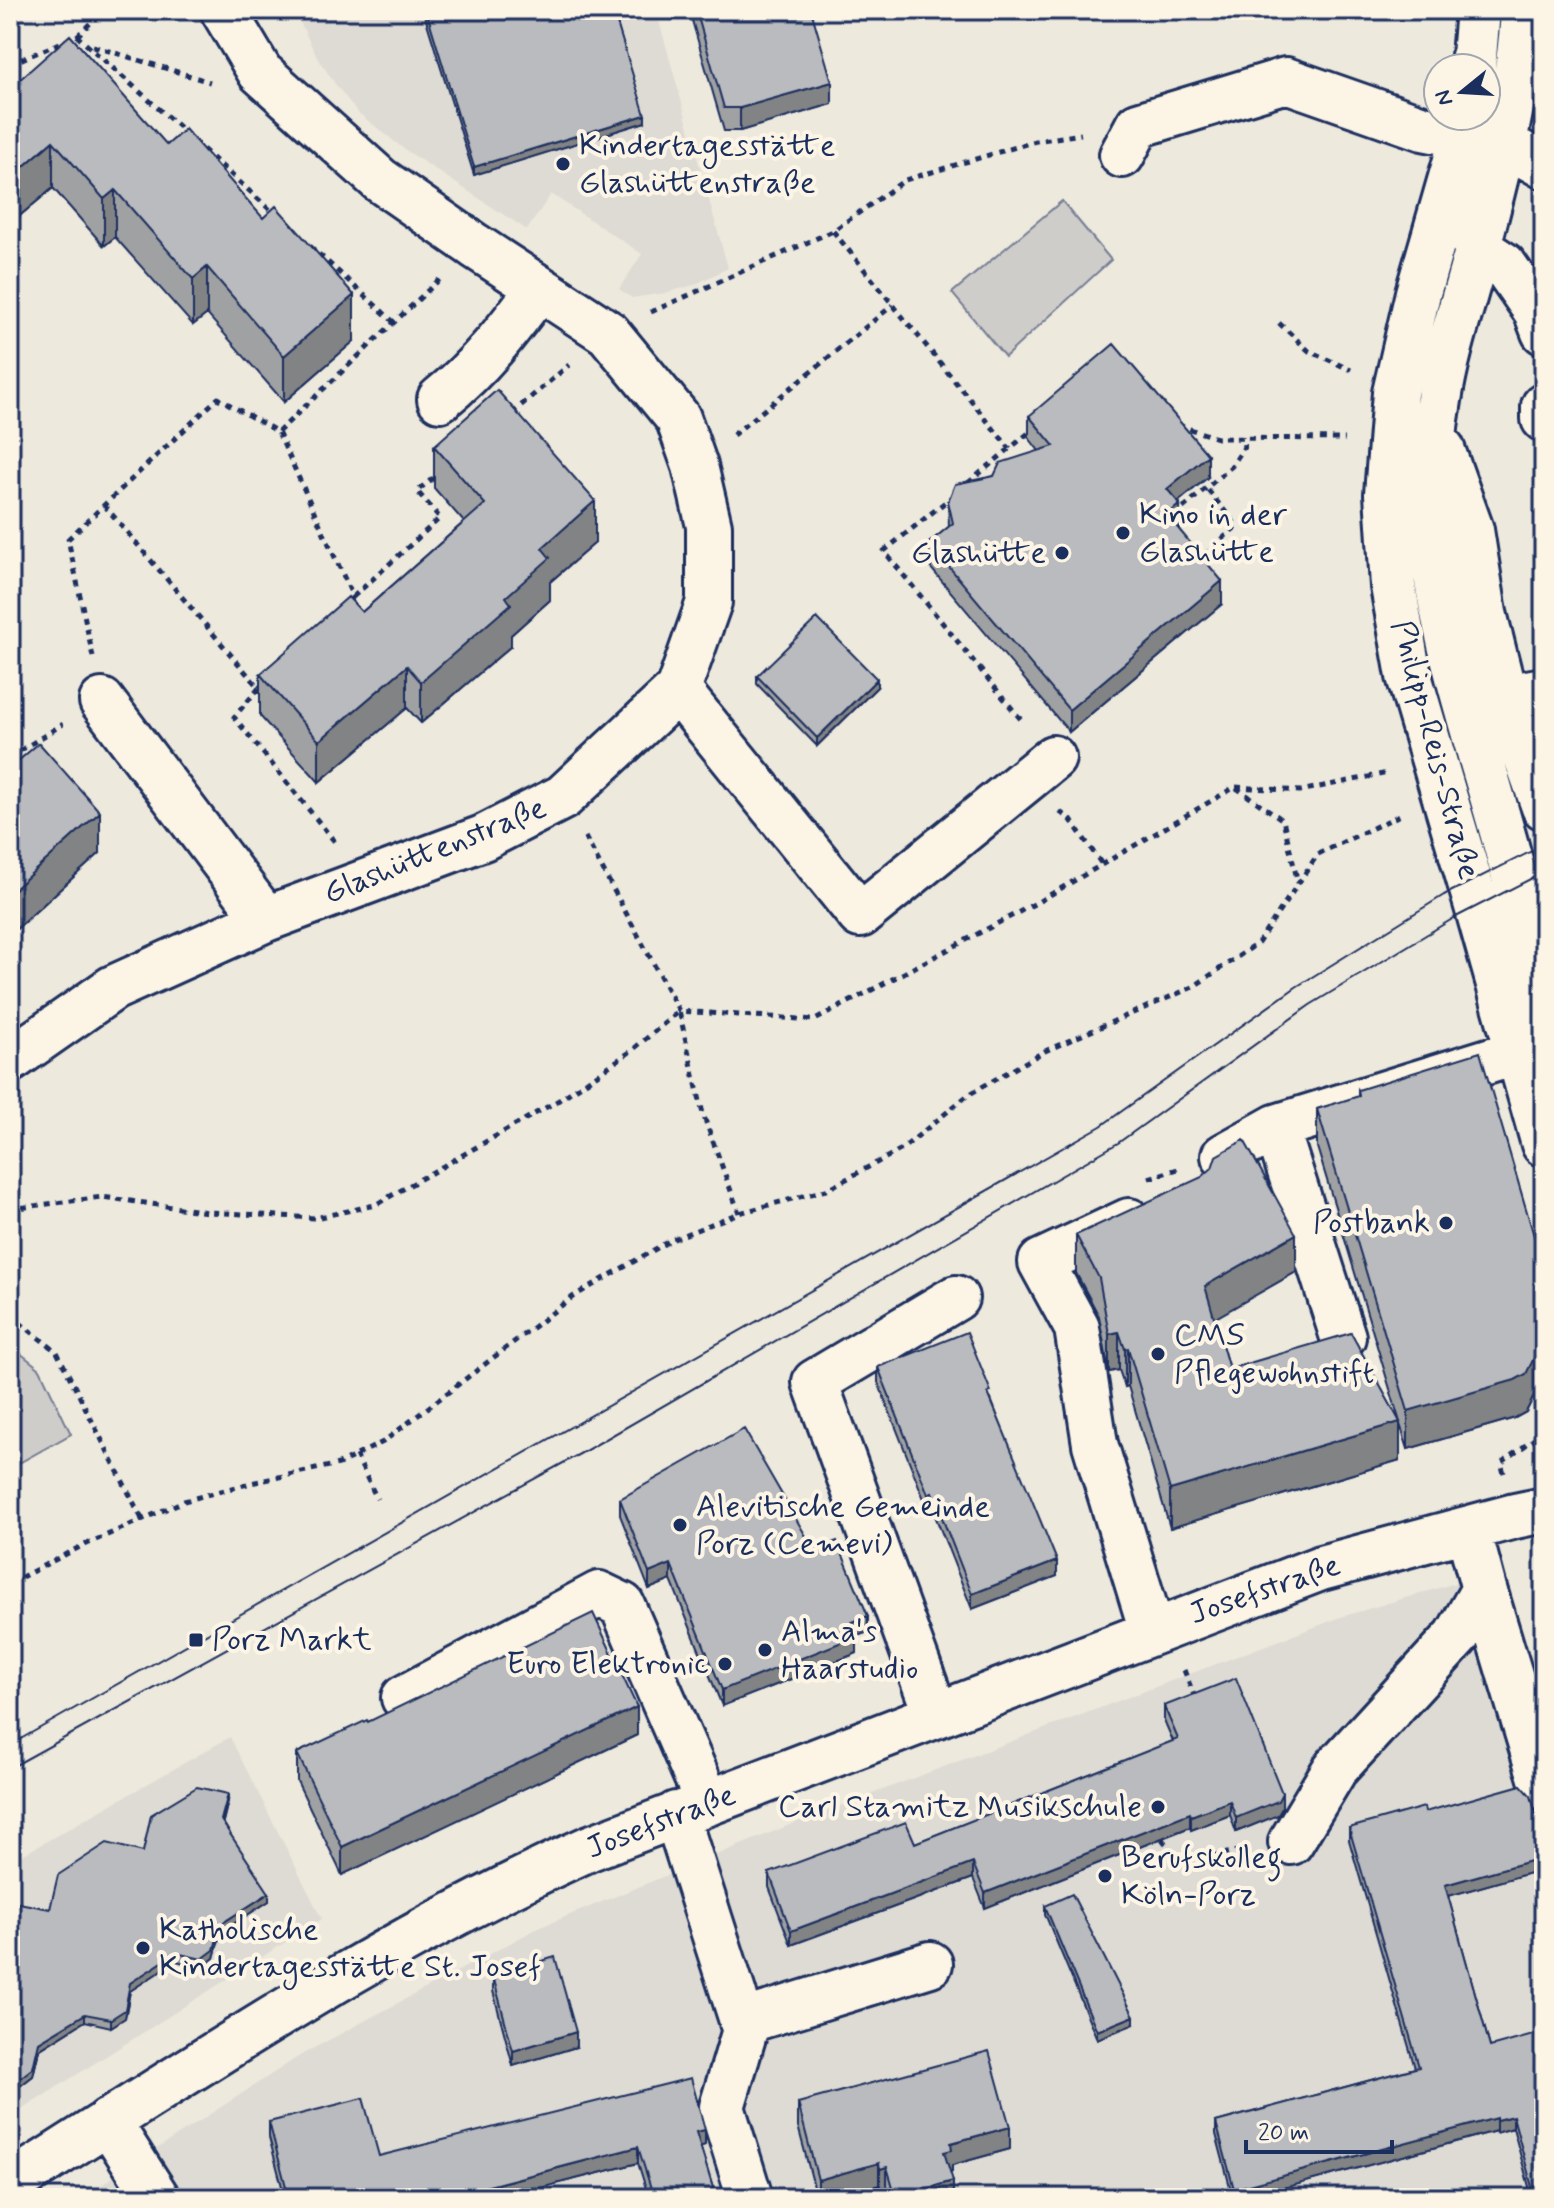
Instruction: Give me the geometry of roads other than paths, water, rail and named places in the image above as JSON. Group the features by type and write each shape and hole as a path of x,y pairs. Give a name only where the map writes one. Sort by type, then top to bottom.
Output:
{"street":[{"name":"Glashüttenstraße","path":"10,1060 113,988 266,919 483,838 563,797 678,690 709,602 709,526 695,466 678,418 608,333 380,180 260,72 223,10"},
{"path":"1474,52 1478,10"},
{"name":"Philipp-Reis-Straße","path":"1502,85 1522,47 1523,10"},
{"path":"1130,140 1286,80 1422,128"},
{"path":"1477,132 1544,166"},
{"name":"Philipp-Reis-Straße","path":"1477,132 1444,201 1418,293 1395,393 1387,494 1393,586 1409,676 1444,799 1531,1046 1544,1144"},
{"name":"Philipp-Reis-Straße","path":"1477,132 1478,248 1439,400 1431,495 1437,580 1529,945 1537,1014 1531,1046"},
{"path":"1444,201 1478,248 1504,265 1536,311 1544,332"},
{"path":"440,399 467,377 504,337 539,288"},
{"path":"1544,406 1544,419"},
{"path":"1436,432 1471,530 1484,613 1524,693 1544,807"},
{"path":"1393,586 1423,646 1437,665 1459,677 1524,693"},
{"path":"678,690 860,915 1037,771"},
{"path":"102,701 266,919"},
{"path":"1224,1156 1276,1127 1531,1046"},
{"path":"1276,1127 1343,1337"},
{"path":"1164,1205 1041,1262 1077,1328 1095,1444 1166,1646"},
{"path":"936,1715 815,1382 956,1298"},
{"name":"Josefstraße","path":"10,2184 266,2020 386,1949 509,1884 936,1715 1166,1646 1321,1568 1544,1510"},
{"path":"1468,1529 1544,1788"},
{"path":"1291,1842 1335,1769 1457,1636 1484,1589"},
{"path":"404,1698 599,1594 622,1605 692,1809 745,2030 722,2107 750,2198"},
{"path":"742,2022 930,1964"},
{"path":"108,2121 157,2198"}],"tram line":[{"path":"10,1745 1101,1126 1296,987 1444,895 1544,845"},
{"path":"10,1768 585,1451 1118,1143 1310,1005 1454,918 1544,872"}],"place":[{"name":"Kindertagesstätte Glashüttenstraße","path":"563,164"},
{"name":"Kino in der Glashütte","path":"1123,533"},
{"name":"Glashütte","path":"1062,553"},
{"name":"Postbank","path":"1446,1223"},
{"name":"CMS Pflegewohnstift","path":"1158,1354"},
{"name":"Alevitische Gemeinde Porz (Cemevi)","path":"680,1525"},
{"name":"Porz Markt","path":"196,1640"},
{"name":"Alma's Haarstudio","path":"765,1650"},
{"name":"Euro Elektronic","path":"725,1664"},
{"name":"Carl Stamitz Musikschule","path":"1158,1807"},
{"name":"Berufskolleg Köln-Porz","path":"1105,1876"},
{"name":"Katholische Kindertagesstätte St. Josef","path":"143,1948"}]}
